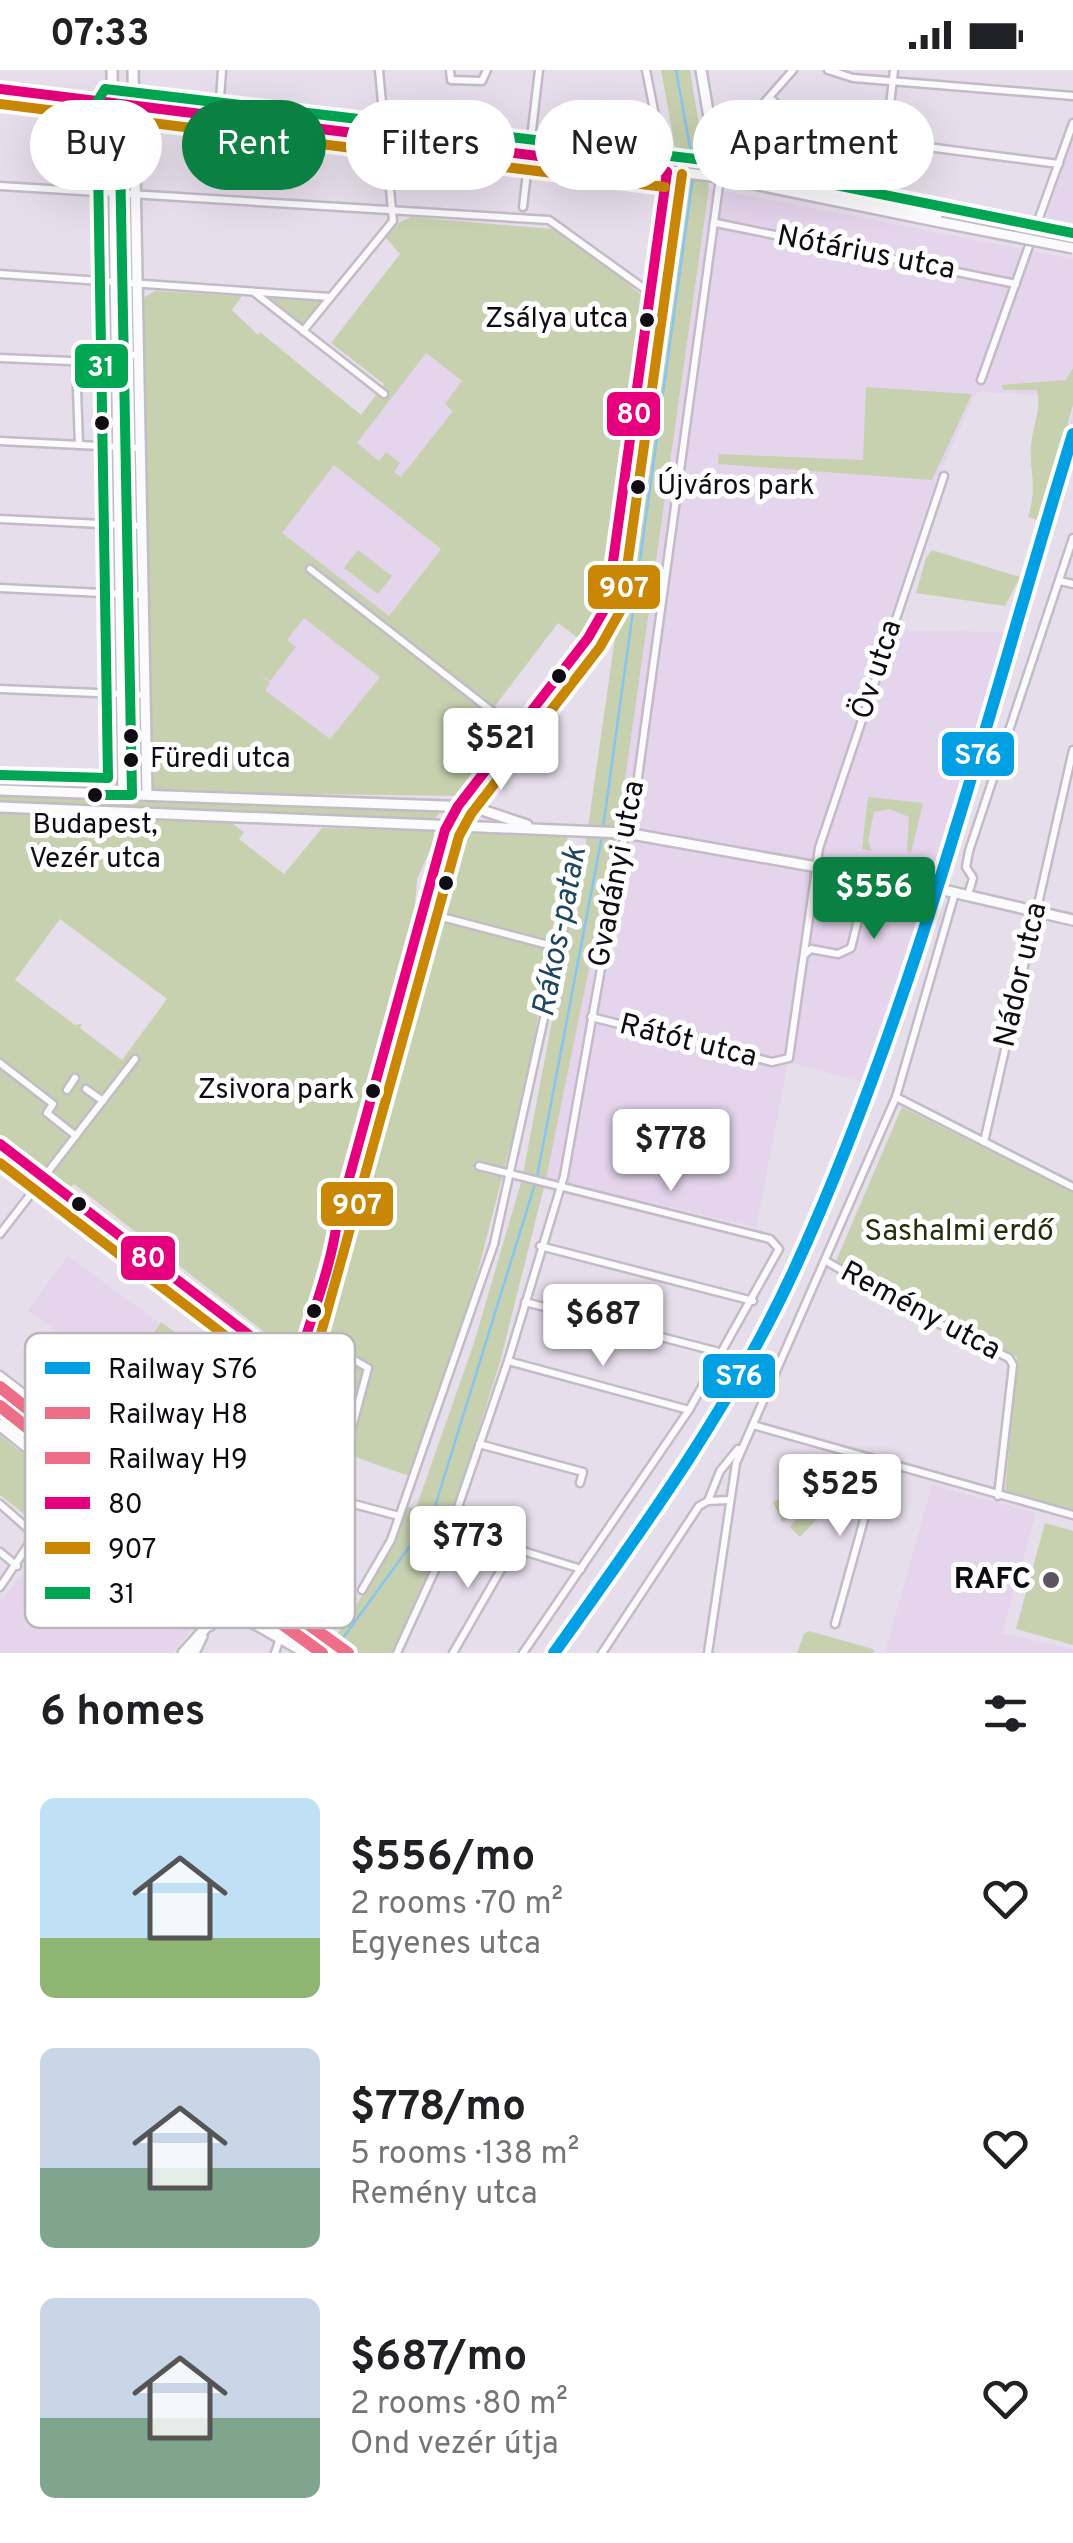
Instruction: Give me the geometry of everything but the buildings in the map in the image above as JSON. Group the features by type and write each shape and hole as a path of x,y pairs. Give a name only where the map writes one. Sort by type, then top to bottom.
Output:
{"main road":[{"path":"0,1404 25,1424"},
{"path":"0,1425 25,1444"},
{"path":"276,1628 328,1653"},
{"path":"280,1628 307,1653"}],"street":[{"path":"112,70 112,100"},
{"path":"133,70 134,100"},
{"path":"219,100 222,70"},
{"path":"379,70 381,100"},
{"path":"450,70 451,80 482,81 486,70"},
{"path":"523,206 539,70"},
{"path":"646,70 651,100"},
{"name":"Gvadányi utca","path":"701,70 706,100"},
{"path":"773,100 770,98 793,70"},
{"path":"828,70 853,78 1073,96"},
{"path":"891,100 894,70"},
{"path":"0,89 95,100"},
{"path":"981,380 1073,122"},
{"path":"934,147 1059,164"},
{"path":"515,152 535,155"},
{"path":"0,186 549,220 653,295"},
{"path":"136,190 146,795 140,812"},
{"path":"303,331 394,221 388,190"},
{"path":"306,1333 315,1298 331,1268 351,1166 448,824 608,605 665,190"},
{"name":"Gvadányi utca","path":"397,1653 440,1557 508,1361 560,1188 626,833 632,821 719,190"},
{"path":"780,190 1073,248"},
{"path":"819,190 1036,233"},
{"path":"880,203 881,190"},
{"path":"113,192 111,282 116,359 124,811"},
{"name":"Nótárius utca","path":"716,223 1016,284"},
{"path":"0,274 330,297"},
{"path":"254,292 384,394"},
{"path":"0,358 76,362 139,355"},
{"path":"76,362 79,445"},
{"path":"0,441 140,448"},
{"name":"Öv utca","path":"784,1062 815,866 944,476"},
{"path":"0,518 142,526"},
{"path":"1060,581 1073,538"},
{"path":"310,569 516,730"},
{"path":"968,896 973,878 966,867 974,833 1054,584 1073,584"},
{"path":"0,588 143,595"},
{"path":"0,689 145,694"},
{"name":"Nádor utca","path":"984,1142 1073,750"},
{"path":"0,790 458,806 483,808 534,828"},
{"path":"470,790 483,808"},
{"path":"0,807 626,833 869,876 1073,920"},
{"name":"Gvadányi utca","path":"362,1590 382,1557 399,1516 494,1244 581,851"},
{"path":"803,956 810,950 838,954 851,948 869,876"},
{"path":"708,1653 728,1500 742,1444 896,1098 955,893"},
{"path":"423,912 560,948"},
{"name":"Rátót utca","path":"591,1017 784,1062"},
{"path":"0,1234 135,1060"},
{"path":"0,1064 53,1104"},
{"path":"75,1078 47,1113 76,1136"},
{"path":"86,1089 103,1101"},
{"path":"896,1098 1073,1187"},
{"path":"0,1144 245,1333"},
{"path":"479,1166 672,1213 776,1245 779,1254 689,1410 523,1653"},
{"path":"540,1246 753,1300"},
{"name":"Remény utca","path":"826,1261 890,1299 1009,1358 1013,1365 998,1496"},
{"path":"525,1302 722,1354"},
{"path":"355,1360 368,1368 355,1420"},
{"path":"508,1361 689,1410"},
{"path":"0,1376 25,1395"},
{"path":"752,1425 1073,1515"},
{"path":"479,1444 583,1472 580,1483"},
{"path":"602,1653 699,1506 708,1500 727,1459 742,1444"},
{"path":"835,1624 880,1462"},
{"path":"708,1500 728,1500"},
{"path":"0,1504 25,1526"},
{"path":"355,1504 399,1516"},
{"path":"449,1528 581,1569"},
{"path":"453,1653 514,1547"},
{"path":"0,1552 17,1566"},
{"path":"0,1587 25,1552"},
{"path":"184,1653 208,1628"},
{"path":"275,1653 286,1634"},
{"path":"194,1653 202,1636"}],"shaded area":[{"path":"1073,138 1073,231 1044,225"},
{"path":"709,190 1073,259 1073,396 977,392 935,483 886,630 1006,632 1060,466 1073,410 1073,463 912,994 865,1121 798,1274 680,1485 561,1653 550,1653 705,1427 789,1271 869,1084 788,1062 756,1227 546,1179 619,822"},
{"path":"425,353 483,397 414,488 357,444"},
{"path":"334,465 441,548 389,616 282,533"},
{"path":"304,617 380,677 330,739 265,689 260,675"},
{"path":"68,1256 159,1323 152,1333 58,1333 28,1310"},
{"path":"0,1387 25,1406 25,1418 0,1398"},
{"path":"932,1485 1036,1513 1002,1633 1073,1649 1073,1653 885,1653"},
{"path":"25,1571 25,1628 192,1628 172,1653 0,1653 0,1602"},
{"path":"303,1628 318,1628 353,1653 339,1653"}],"green space":[{"path":"661,70 690,70 695,100 693,190 709,190 619,822 546,1179 500,1362 440,1551 393,1653 353,1653 334,1639 341,1628 355,1628 355,1606 385,1560 408,1507 416,1508 474,1343 522,1179 585,848 678,196 673,100 666,100"},
{"path":"411,217 563,230 646,299 603,601 578,638 558,623 495,706 513,720 461,796 152,792 143,298 155,291 242,296 232,310 361,415 384,384 331,343 400,254 386,238 400,222","holes":["426,353 462,381 445,404 453,411 401,477 394,472 400,463 386,452 379,461 357,443","334,465 441,549 389,616 282,533","304,618 380,677 330,739 265,690 270,683 260,675 270,681 296,647 287,640"]},
{"path":"269,297 324,300 303,325"},
{"path":"1073,368 1073,405 1040,521 1028,517 1033,494 1031,449 1037,390 1004,390 1001,385 1066,380"},
{"path":"866,387 972,394 932,480 718,464 719,454 863,460"},
{"path":"358,550 392,576 378,594 344,568"},
{"path":"932,550 1020,577 1005,606 916,593"},
{"path":"0,793 442,809 435,819 0,803"},
{"path":"868,797 923,803 911,853 907,851 909,817 890,809 874,812 868,841 872,851 862,849"},
{"path":"0,809 225,818 244,832 239,839 284,874 322,828 433,831 436,837 417,879 415,908 347,1163 351,1167 340,1190 301,1333 266,1333 74,1184 68,1189 0,1137","holes":["60,919 167,999 122,1060 80,1028 82,1024 75,1025 15,980"]},
{"path":"463,833 568,835 528,1076 475,1283 409,1476 355,1457 355,1333 312,1333 384,1059 453,842"},
{"name":"Sashalmi erdő","path":"902,1107 1073,1192 1073,1511 1005,1493 1017,1357 836,1261"},
{"path":"161,1322 176,1333 153,1333"},
{"path":"0,1435 25,1455 25,1515 0,1495"},
{"path":"796,1492 804,1511 817,1519 800,1537 790,1527 802,1513 782,1522 773,1502"},
{"name":"RAFC","path":"1045,1523 1073,1531 1073,1645 1016,1629"},
{"path":"809,1631 873,1649 874,1653 797,1653"}],"waterway":[{"name":"Rákos-patak","path":"676,70 693,164"},
{"name":"Rákos-patak","path":"603,828 693,177"},
{"name":"Rákos-patak","path":"537,1177 602,836"},
{"name":"Rákos-patak","path":"355,1621 432,1516 535,1184"},
{"name":"Rákos-patak","path":"340,1642 350,1628"}],"rail line":[{"name":"S76","path":"554,1653 714,1418 795,1268 878,1064 914,961 1073,434"},
{"name":"H8","path":"0,1387 25,1407"},
{"name":"H9","path":"0,1406 25,1426"},
{"name":"H9","path":"288,1628 322,1653"},
{"name":"H8","path":"313,1628 348,1653"}],"transit line":[{"name":"80","path":"0,89 535,156"},
{"name":"31","path":"0,775 108,778 97,102 105,89 721,162 1073,233"},
{"name":"907","path":"0,104 535,171"},
{"name":"907","path":"321,1333 459,836 471,814 600,647 621,610 682,174"},
{"name":"31","path":"95,795 132,795 121,190"},
{"name":"80","path":"307,1333 445,830 458,806 588,638 607,605 665,190"},
{"name":"80","path":"0,1144 246,1333"},
{"name":"907","path":"0,1163 222,1333"}],"place":[{"name":"Zsálya utca","path":"647,320"},
{"name":"Újváros park","path":"638,487"},
{"name":"Füredi utca","path":"131,760"},
{"name":"Budapest, Vezér utca","path":"95,795"},
{"name":"Zsivora park","path":"373,1091"},
{"name":"RAFC","path":"1051,1580"}]}
